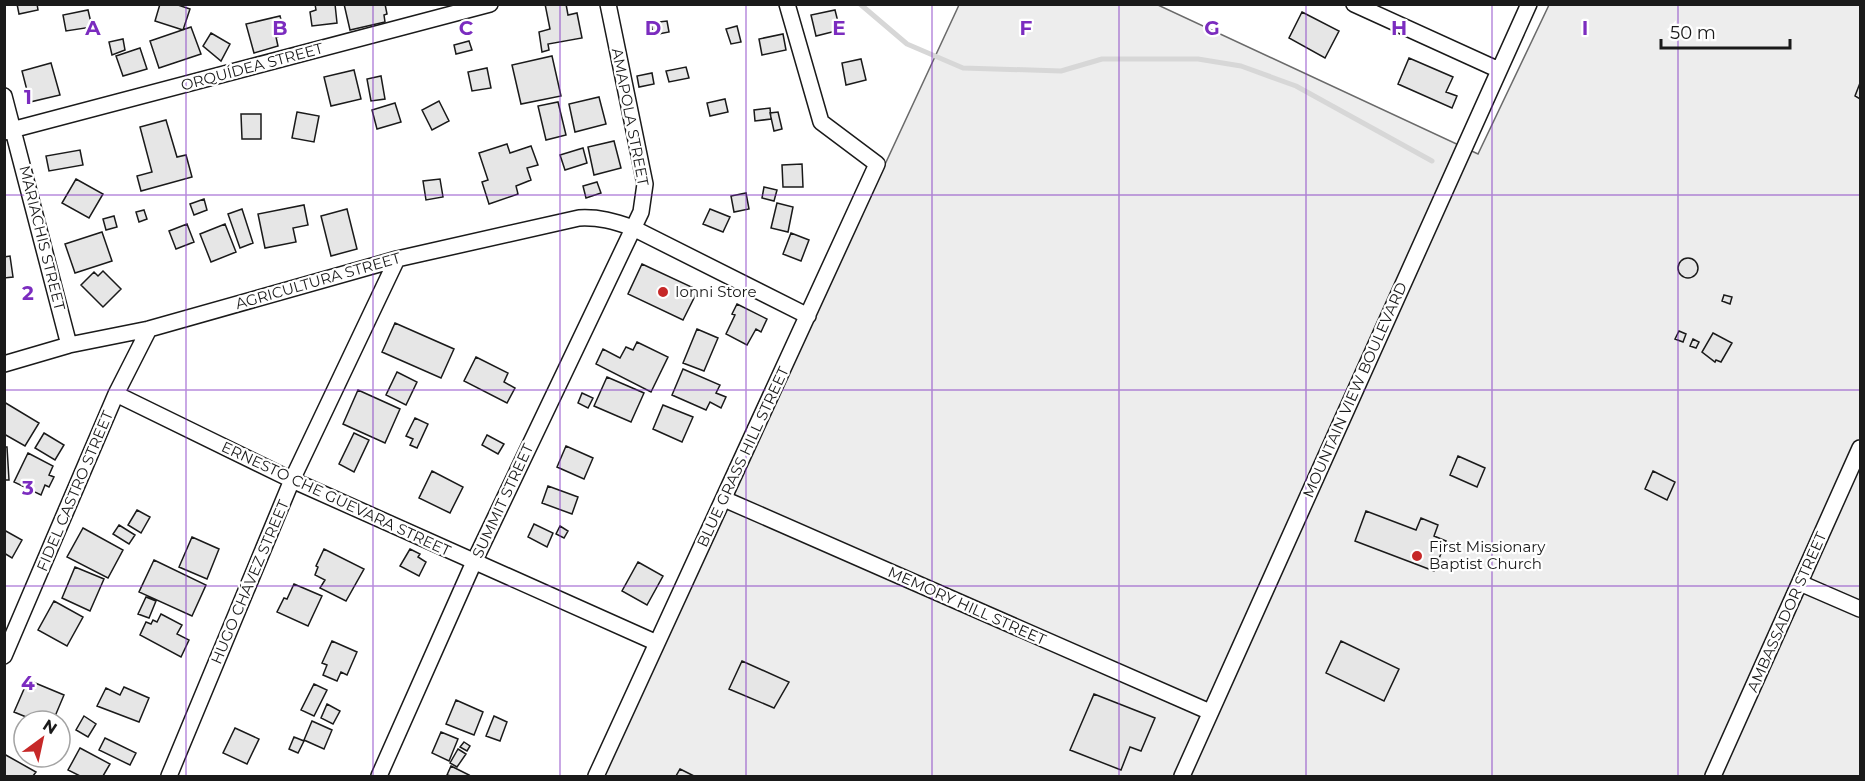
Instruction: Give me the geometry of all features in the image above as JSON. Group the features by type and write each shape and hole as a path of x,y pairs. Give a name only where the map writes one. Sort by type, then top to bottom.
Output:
{"street":[{"name":"ORQUÍDEA STREET","path":"9,130 490,4"},
{"name":"AMAPOLA STREET","path":"608,4 645,184 641,212 633,228"},
{"name":"BLUE GRASS HILL STREET","path":"596,777 877,165 821,122 787,4"},
{"path":"1354,4 1499,70"},
{"name":"MOUNTAIN VIEW BOULEVARD","path":"1182,777 1529,4"},
{"name":"MARIACHIS STREET","path":"4,96 9,130 69,345"},
{"name":"AGRICULTURA STREET","path":"4,364 69,345 149,329 397,259 579,218 608,219 633,228"},
{"path":"633,228 808,315"},
{"name":"SUMMIT STREET","path":"380,777 474,562 633,228"},
{"name":"HUGO CHÁVEZ STREET","path":"169,777 292,480 397,259"},
{"name":"FIDEL CASTRO STREET","path":"4,656 116,394 149,329"},
{"name":"ERNESTO CHE GUEVARA STREET","path":"116,394 292,480 657,643"},
{"name":"AMBASSADOR STREET","path":"1713,777 1860,448"},
{"name":"MEMORY HILL STREET","path":"724,499 1210,712"},
{"path":"1800,583 1860,609"}],"shaded area":[{"path":"959,5 1158,5 1478,154 1549,5 1860,5 1860,776 601,776"}],"building":[{"path":"17,4 37,4 38,10 19,14"},
{"path":"160,4 175,4 190,9 183,30 155,21"},
{"path":"315,4 335,4 337,23 312,26 310,12 316,10"},
{"path":"344,4 385,4 387,14 384,15 385,22 350,30"},
{"path":"545,4 566,4 568,15 577,13 582,38 548,44 549,50 542,52 539,32 550,29"},
{"path":"88,10 92,27 66,31 63,15"},
{"path":"835,10 840,30 816,36 811,15"},
{"path":"1302,12 1339,31 1325,58 1289,38"},
{"path":"280,16 285,35 276,37 278,46 254,53 246,24"},
{"path":"667,21 669,32 653,35 651,23"},
{"path":"737,26 741,42 731,44 726,29"},
{"path":"191,27 201,54 159,68 150,41"},
{"path":"211,33 230,44 221,61 203,46"},
{"path":"783,34 786,50 762,55 759,39"},
{"path":"123,39 125,50 112,55 109,42"},
{"path":"469,41 472,50 456,54 454,45"},
{"path":"140,48 147,69 123,76 116,56"},
{"path":"552,56 561,96 521,104 512,65"},
{"path":"1409,58 1453,77 1446,92 1457,96 1452,108 1398,84"},
{"path":"861,59 866,80 846,85 842,63"},
{"path":"51,63 60,95 30,102 22,71"},
{"path":"686,67 689,78 669,82 666,71"},
{"path":"487,68 491,88 472,91 468,72"},
{"path":"354,70 361,99 331,106 324,77"},
{"path":"652,73 654,84 639,87 637,76"},
{"path":"381,76 385,99 371,101 367,79"},
{"path":"1860,83 1860,99 1855,96"},
{"path":"599,97 606,124 575,132 569,104"},
{"path":"725,99 728,112 710,116 707,103"},
{"path":"439,101 449,121 432,130 422,110"},
{"path":"558,102 566,135 546,140 538,106"},
{"path":"395,103 401,122 377,129 372,110"},
{"path":"770,108 771,119 755,121 754,110"},
{"path":"297,112 319,116 314,142 292,138"},
{"path":"778,112 782,129 774,131 770,113"},
{"path":"241,114 261,114 261,139 242,139"},
{"path":"166,120 177,157 186,155 192,177 141,191 137,176 152,172 140,127"},
{"path":"614,141 621,168 594,175 588,147"},
{"path":"507,144 510,153 531,146 538,165 527,168 531,180 516,186 518,194 489,204 482,182 488,180 479,153"},
{"path":"583,148 587,163 565,170 560,155"},
{"path":"80,150 83,165 49,171 46,156"},
{"path":"802,164 803,187 783,187 782,165"},
{"path":"76,179 103,194 89,218 62,203"},
{"path":"440,179 443,197 426,200 423,181"},
{"path":"597,182 601,193 586,198 583,186"},
{"path":"764,187 777,190 774,201 762,198"},
{"path":"746,193 749,209 734,212 731,196"},
{"path":"204,199 207,210 194,215 190,204"},
{"path":"777,203 793,207 788,232 771,228"},
{"path":"304,205 308,225 293,228 296,242 265,248 258,214"},
{"path":"242,209 253,243 240,248 228,214"},
{"path":"347,209 357,249 331,256 321,216"},
{"path":"710,209 730,217 723,232 703,224"},
{"path":"144,210 147,219 139,222 136,212"},
{"path":"114,216 117,227 106,230 103,219"},
{"path":"187,224 194,242 176,249 169,231"},
{"path":"225,224 236,252 211,262 200,234"},
{"path":"102,232 112,261 75,273 65,244"},
{"path":"791,233 809,240 801,261 783,254"},
{"path":"10,256 13,277 4,278 4,257"},
{"path":"1688,258 1695,261 1698,268 1695,275 1688,278 1681,275 1678,268 1681,261"},
{"name":"Ionni Store","path":"642,264 698,290 683,320 628,294"},
{"path":"103,271 121,289 103,307 81,285 94,272 98,276"},
{"path":"1724,295 1732,297 1730,304 1722,301"},
{"path":"737,304 767,319 761,332 756,329 747,345 726,334 735,315 732,314"},
{"path":"395,323 454,349 441,378 382,352"},
{"path":"697,329 718,338 704,371 683,363"},
{"path":"1679,331 1686,334 1683,342 1675,339"},
{"path":"1713,333 1732,343 1721,362 1716,360 1715,362 1702,352"},
{"path":"1693,339 1699,342 1696,348 1690,346"},
{"path":"637,342 668,357 651,392 596,364 603,349 620,358 626,347 633,350"},
{"path":"476,357 508,373 504,382 515,388 507,403 464,381"},
{"path":"683,369 720,385 716,393 726,397 721,408 710,402 706,410 672,395"},
{"path":"397,372 417,382 406,405 386,395"},
{"path":"607,377 644,393 631,422 594,406"},
{"path":"358,390 400,409 385,443 343,424"},
{"path":"582,393 593,398 588,408 578,403"},
{"path":"4,402 39,423 25,446 4,434"},
{"path":"663,405 693,417 682,442 653,429"},
{"path":"415,418 428,424 417,448 410,445 413,439 406,436"},
{"path":"44,433 64,445 55,460 35,448"},
{"path":"354,433 369,440 354,472 339,464"},
{"path":"487,435 504,444 498,454 482,445"},
{"path":"566,446 593,458 584,479 557,467"},
{"path":"4,447 7,447 9,480 4,480"},
{"path":"28,453 53,466 49,475 54,477 49,487 45,485 41,495 14,482"},
{"path":"1458,456 1485,468 1477,487 1450,475"},
{"path":"432,471 463,487 450,513 419,498"},
{"path":"1653,471 1675,482 1667,500 1645,489"},
{"path":"548,486 578,497 572,514 542,503"},
{"path":"137,510 150,517 141,533 128,525"},
{"name":"First Missionary Baptist Church","path":"1366,511 1416,530 1421,518 1438,525 1434,536 1446,541 1434,571 1355,541"},
{"path":"534,524 553,533 547,547 528,537"},
{"path":"119,525 135,535 129,544 113,534"},
{"path":"560,526 568,531 564,538 556,534"},
{"path":"83,528 123,550 108,578 67,557"},
{"path":"4,530 22,540 12,558 4,553"},
{"path":"192,537 219,549 207,579 179,567"},
{"path":"324,549 364,569 346,601 320,588 325,580 315,575 318,567 316,566"},
{"path":"410,549 420,554 418,557 426,562 419,576 400,566"},
{"path":"154,560 206,585 192,616 139,592"},
{"path":"638,562 663,576 647,605 622,591"},
{"path":"75,567 104,579 90,611 62,598"},
{"path":"294,584 322,596 308,626 277,612 284,598 287,599"},
{"path":"146,597 156,601 149,618 138,614"},
{"path":"54,601 83,617 67,646 38,630"},
{"path":"161,614 182,625 177,634 189,640 181,657 140,635 146,622 151,624 153,620 157,622"},
{"path":"332,641 357,652 347,675 341,672 337,681 323,675 327,665 322,663"},
{"path":"1341,641 1399,669 1384,701 1326,673"},
{"path":"742,661 789,682 774,708 729,689"},
{"path":"28,680 64,695 58,709 15,709"},
{"path":"314,684 327,690 314,716 301,710"},
{"path":"124,687 149,698 139,722 97,706 106,688 120,695"},
{"path":"1094,694 1155,718 1141,751 1130,747 1121,770 1070,750"},
{"path":"456,700 483,712 474,735 446,724"},
{"path":"327,704 340,711 333,724 321,718"},
{"path":"84,716 96,724 88,737 76,730"},
{"path":"494,716 507,722 500,741 486,736"},
{"path":"312,721 332,730 324,749 304,740"},
{"path":"235,728 259,739 247,764 223,753"},
{"path":"441,732 458,739 449,761 432,753"},
{"path":"294,737 304,741 298,753 289,749"},
{"path":"105,738 136,753 130,765 99,750"},
{"path":"464,742 470,746 467,751 460,747"},
{"path":"80,748 110,764 103,776 80,776 68,770 72,769 72,763"},
{"path":"458,749 466,754 457,767 450,763"},
{"path":"4,754 12,758 12,769 31,769 36,772 33,776 4,776"},
{"path":"451,766 469,775 447,775"},
{"path":"680,769 694,776 676,776"}],"waterway":[{"path":"860,4 907,44 963,68 1061,71 1102,59 1198,59 1241,66 1296,86 1432,161"}],"place":[{"name":"Ionni Store","path":"663,292"},
{"name":"First Missionary Baptist Church","path":"1417,556"}]}
